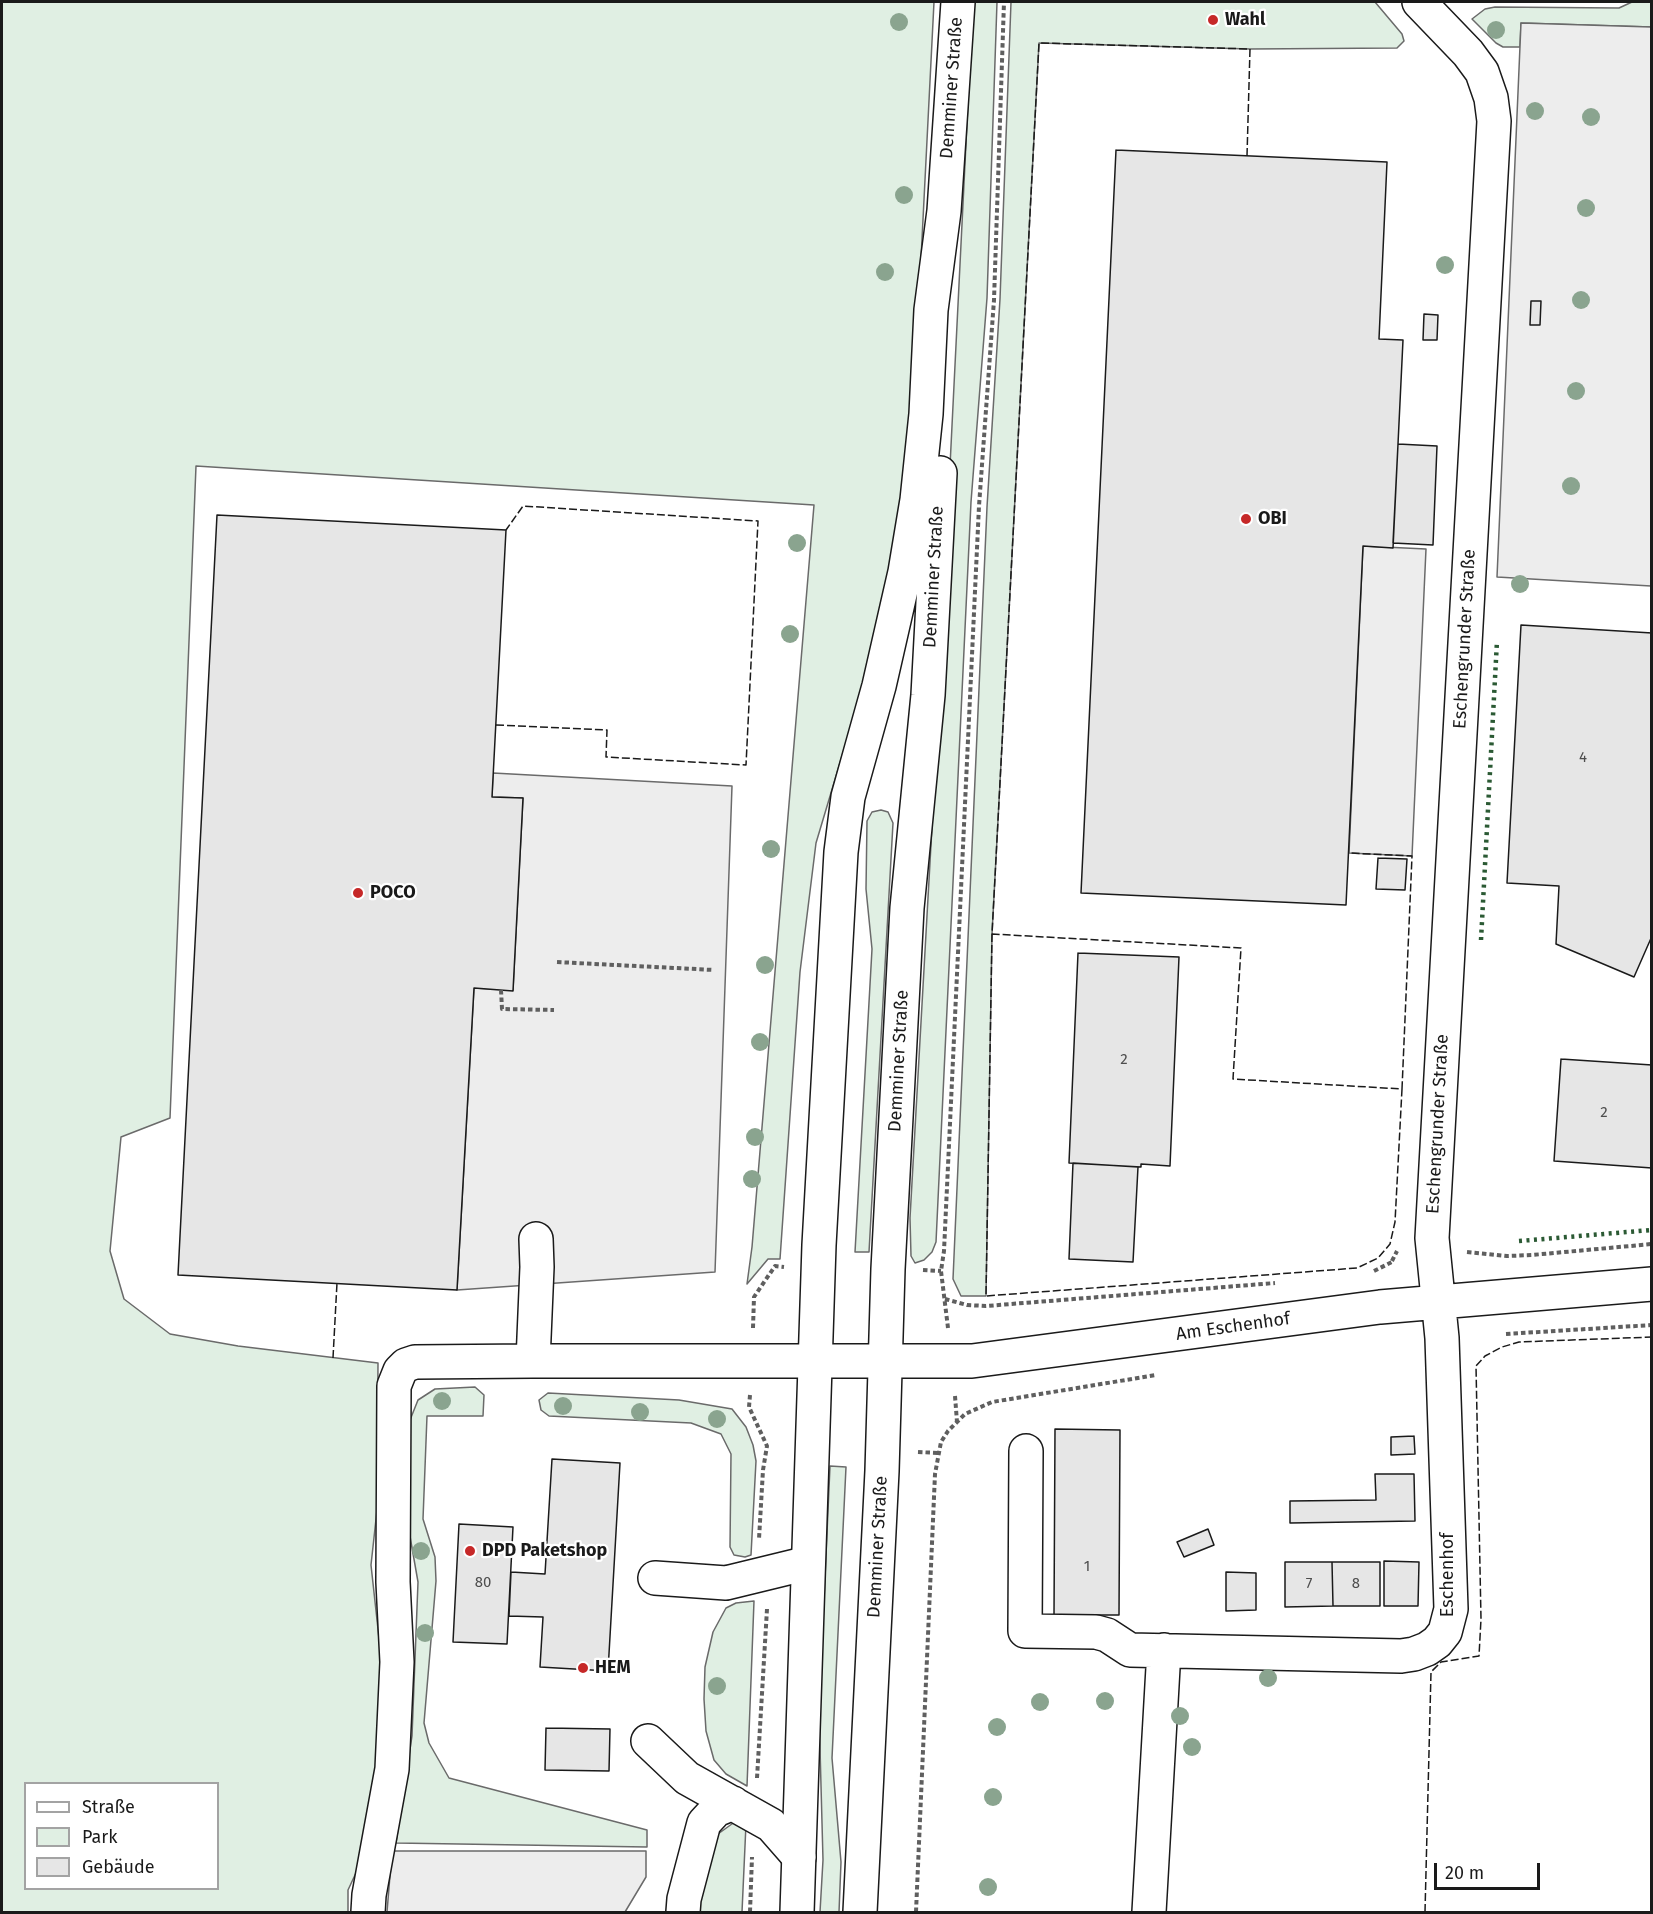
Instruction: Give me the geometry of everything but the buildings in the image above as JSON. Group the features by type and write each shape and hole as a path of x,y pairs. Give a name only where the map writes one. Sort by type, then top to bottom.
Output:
{"main road":[{"name":"Demminer Straße","path":"797,1912 814,1360 841,852 848,797 879,686 906,572 917,500 926,414 931,310 944,211 958,2"},
{"name":"Eschengrunder Straße","path":"1419,2 1468,53 1482,72 1491,98 1494,121 1433,1256 1437,1302"},
{"name":"Demminer Straße","path":"860,1912 882,1471 888,1269 907,908 928,696 940,463 947,309 944,211"},
{"path":"533,1361 536,1239"},
{"name":"Am Eschenhof","path":"814,1360 972,1360 1380,1307 1652,1284"},
{"name":"Eschenhof","path":"1026,1451 1024,1630 1096,1632 1107,1635 1130,1650 1401,1656 1427,1650 1445,1632 1451,1610 1442,1338 1437,1302"},
{"path":"368,1912 369,1895 392,1769 397,1662 393,1582 394,1386 399,1371 415,1362 814,1360"},
{"path":"655,1578 726,1583 808,1563"},
{"path":"1149,1912 1164,1650"},
{"path":"648,1741 687,1778 771,1826 799,1857"},
{"path":"684,1906 704,1823 716,1810 733,1803"}],"path":[{"path":"1004,2 994,300 979,506 945,1239 941,1270 945,1299 967,1305 986,1306 1276,1283"},
{"path":"557,962 714,970"},
{"path":"501,990 502,1009 554,1010"},
{"path":"1371,1272 1392,1261 1473,1251 1506,1256 1532,1255 1652,1244"},
{"path":"1497,1334 1652,1325"},
{"path":"916,1912 935,1474 941,1442 948,1431 965,1414 992,1402 1158,1374"}],"green space":[{"path":"2,2 934,2 913,417 883,619 816,843 800,972 780,1259 768,1259 747,1284 752,1247 814,505 196,466 170,1118 121,1137 110,1251 124,1299 170,1334 238,1346 378,1363 377,1510 371,1565 383,1675 379,1760 369,1845 348,1890 348,1912 2,1912"},
{"path":"973,2 997,2 987,298 971,502 936,1242 932,1252 924,1260 915,1263 911,1256 910,1218 933,809"},
{"path":"1011,2 1375,2 1402,34 1404,41 1397,48 1250,49 1039,43 992,934 986,1296 961,1296 953,1279 987,507 1000,299"},
{"path":"1632,2 1651,2 1651,27 1521,23 1520,47 1503,47 1496,43 1472,19 1485,9 1495,7 1619,8"},
{"path":"881,810 888,812 893,823 869,1252 855,1252 872,949 866,889 867,821 872,812"},
{"path":"475,1387 484,1395 483,1416 427,1416 423,1519 435,1557 436,1581 424,1723 429,1743 449,1778 647,1830 647,1847 396,1843 412,1736 418,1582 408,1525 410,1420 418,1400 435,1389"},
{"path":"548,1393 679,1400 732,1409 746,1427 756,1461 751,1555 745,1557 734,1555 730,1547 731,1454 721,1434 691,1423 549,1416 541,1410 539,1400"},
{"path":"830,1466 846,1467 832,1758 841,1862 839,1912 820,1912 823,1860 819,1711"},
{"path":"754,1601 747,1786 726,1774 714,1760 706,1731 705,1667 713,1632 726,1608 736,1603"},
{"path":"736,1821 746,1824 742,1912 692,1912 706,1851 718,1834"}],"shaded area":[{"path":"1521,23 1651,27 1651,586 1497,577"},
{"path":"1363,546 1426,549 1412,856 1349,853"},
{"path":"493,773 732,786 715,1272 457,1290 474,988 513,990 523,798 492,797"},
{"path":"392,1851 646,1851 646,1877 625,1912 387,1912"}],"hedge":[{"path":"1481,940 1497,641"},
{"path":"1519,1241 1652,1230"}],"fence":[{"path":"1247,156 1250,49 1039,43 992,934 1241,948 1233,1079 1402,1089 1412,856 1349,853"},
{"path":"496,725 607,730 606,757 746,765 758,521 523,506 506,530"},
{"path":"992,934 986,1296 1357,1268 1378,1258 1390,1244 1395,1222 1402,1089"},
{"path":"333,1358 337,1283"},
{"path":"1425,1912 1431,1672 1441,1662 1479,1656 1481,1619 1476,1366 1485,1356 1502,1347 1519,1342 1652,1337"}],"place":[{"name":"Wahl","path":"1213,20"},
{"name":"OBI","path":"1246,519"},
{"name":"POCO","path":"358,893"},
{"name":"DPD Paketshop","path":"470,1551"},
{"name":"HEM","path":"583,1668"}]}
